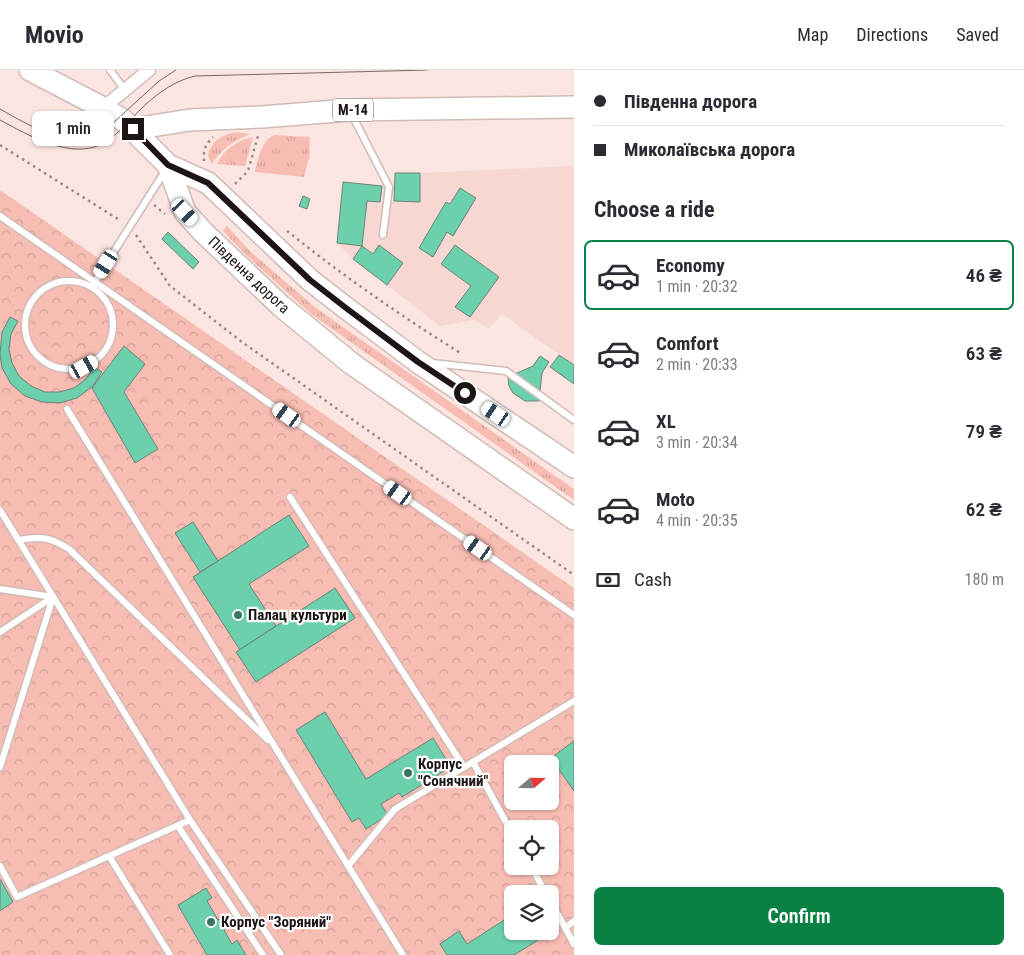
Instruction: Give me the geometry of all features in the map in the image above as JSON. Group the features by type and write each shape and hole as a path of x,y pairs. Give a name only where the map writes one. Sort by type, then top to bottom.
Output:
{"main road":[{"path":"30,70 120,118 168,165 208,183 310,280 346,308 418,362 574,467"},
{"name":"М-14","path":"133,129 190,120 262,118 349,110 574,107"},
{"name":"Південна дорога","path":"168,165 185,212 208,237 281,306 352,364 574,519"}],"street":[{"path":"104,108 149,70"}],"lane":[{"path":"110,70 125,90"},
{"path":"349,110 389,187 384,235"},
{"path":"93,284 168,165"},
{"path":"0,216 93,284 574,615"},
{"path":"62,281 93,284 110,308 114,322 112,336 106,350 97,360 84,367 70,370 56,368 43,361 32,351 26,337 24,322 28,307 36,295 48,286 62,281"},
{"path":"418,362 506,371 574,420"},
{"path":"67,409 403,955"},
{"path":"290,497 464,767"},
{"path":"0,510 190,820 281,955"},
{"path":"18,540 44,537 57,541 69,549 274,746"},
{"path":"0,589 53,597"},
{"path":"0,632 53,597"},
{"path":"0,767 53,597"},
{"path":"348,866 394,809 574,701"},
{"path":"473,762 505,820"},
{"path":"0,866 17,897 190,820"},
{"path":"178,826 263,955"},
{"path":"109,856 170,955"},
{"path":"559,917 574,944"},
{"path":"565,928 574,922"}],"path":[{"path":"232,187 248,171 262,118"},
{"path":"208,167 204,161 204,150 214,136"},
{"path":"0,145 130,226 170,286 242,342 574,575"},
{"path":"147,199 169,217"},
{"path":"284,229 408,320 484,369"}],"shaded area":[{"path":"574,166 574,365 502,314 488,329 474,320 440,326 353,259 337,243 343,182 394,187 395,173"}],"green space":[{"path":"236,132 250,134 228,146 212,164 208,156 214,143 226,135"},
{"path":"275,135 310,138 309,158 304,177 255,171 264,145"},
{"path":"253,137 245,166 217,164 223,154 232,146"},
{"path":"0,190 574,588 574,955 0,955"},
{"path":"227,226 252,253 316,308 574,489 574,500 311,314 248,257 223,231"}],"building":[{"path":"395,173 420,173 420,202 394,201"},
{"path":"343,182 382,186 380,202 367,201 362,246 337,243"},
{"path":"460,188 476,198 453,236 447,232 433,257 419,248 446,202 450,204"},
{"path":"303,196 310,199 307,209 299,206"},
{"path":"168,232 199,262 193,269 162,239"},
{"path":"379,245 403,263 387,285 353,259 362,246 373,254"},
{"path":"455,245 499,277 470,317 455,307 471,286 441,264"},
{"path":"10,317 18,321 11,334 9,349 12,363 19,376 31,386 45,392 59,392 74,388 86,379 94,367 102,372 92,387 77,398 60,403 42,402 25,396 11,384 2,368 0,354 2,332"},
{"path":"124,346 145,364 124,392 158,449 135,463 92,388"},
{"path":"559,355 574,365 574,384 550,367"},
{"path":"540,356 549,362 542,373 539,401 525,401 513,393 509,386 508,377 533,366"},
{"path":"289,515 309,546 249,584 276,626 240,650 193,577"},
{"path":"193,522 218,561 200,572 175,533"},
{"path":"335,588 355,618 256,682 236,652"},
{"name":"Корпус \"Сонячний\"","path":"325,712 366,779 433,738 451,767 402,797 399,793 381,804 388,815 366,829 359,818 352,822 296,730"},
{"path":"574,741 574,791 559,769 559,755 555,755"},
{"path":"0,879 13,902 0,911"},
{"name":"Корпус \"Зоряний\"","path":"206,888 212,898 207,901 218,920 228,914 235,924 224,930 232,944 237,940 246,955 207,955 178,905"},
{"path":"504,920 504,940 538,940 514,955 447,955 440,944 459,931 467,944"}],"tram line":[{"path":"0,109 36,128 61,137 74,138 101,134 159,81 176,70"},
{"path":"0,120 50,144 64,148 91,148 109,140 146,104 163,91 195,76 427,70"}],"place":[{"name":"Палац культури","path":"238,615"},
{"name":"Корпус \"Сонячний\"","path":"408,773"},
{"name":"Корпус \"Зоряний\"","path":"211,922"}],"route":[{"path":"133,129 168,165 208,183 310,280 418,362 465,393"}]}
